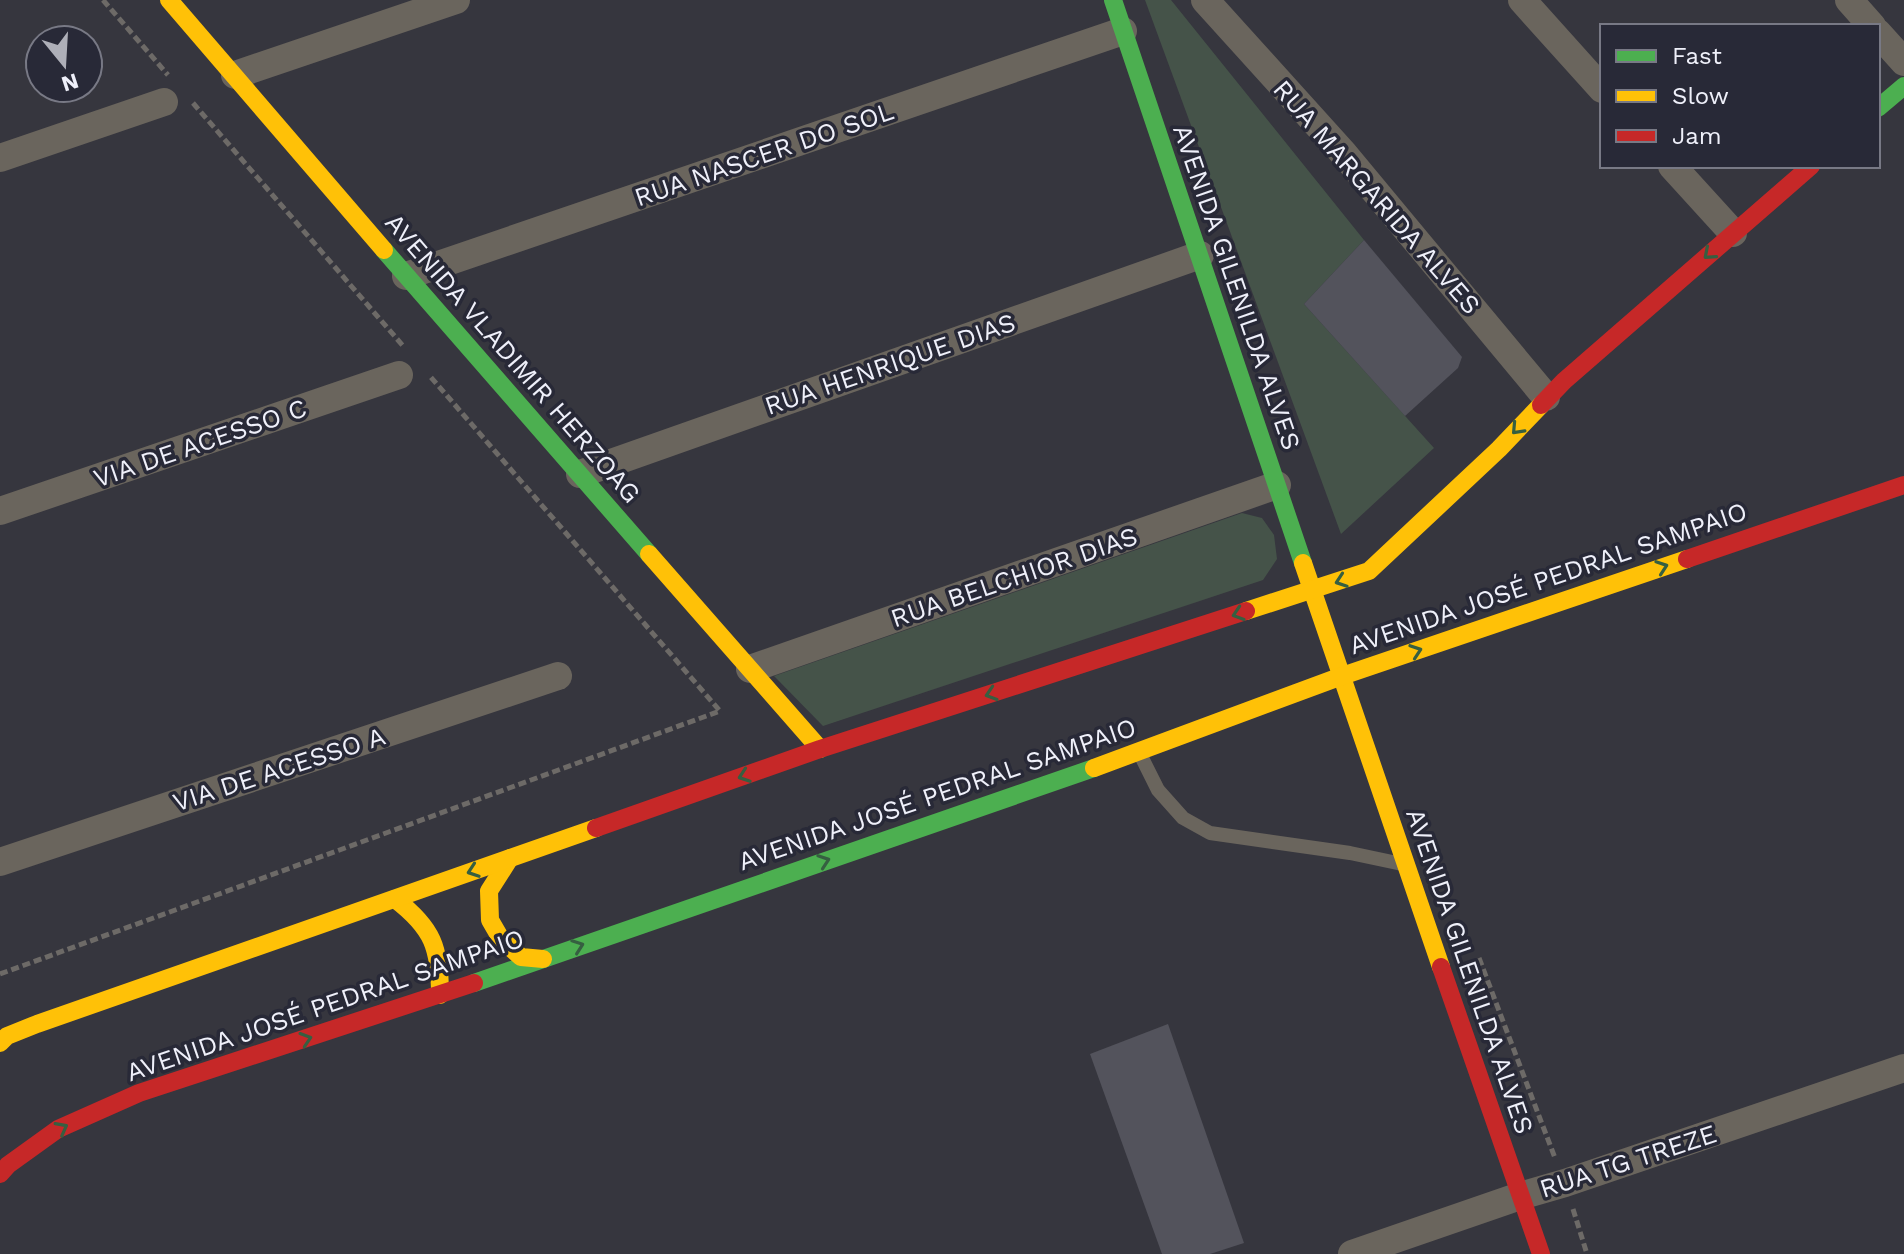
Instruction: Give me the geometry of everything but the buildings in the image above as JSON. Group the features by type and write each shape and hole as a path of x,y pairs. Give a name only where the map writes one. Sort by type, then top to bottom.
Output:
{"main road":[{"name":"AVENIDA VLADIMIR HERZOAG","path":"169,0 820,749"},
{"name":"AVENIDA GILENILDA ALVES","path":"1113,0 1351,706 1541,1254"},
{"path":"1880,106 1904,86"},
{"path":"2,1039 37,1024 820,749 1369,571 1499,449 1546,397 1809,168"},
{"name":"AVENIDA JOSÉ PEDRAL SAMPAIO","path":"0,1174 58,1129 139,1093 440,995 1139,752 1342,676 1904,485"},
{"path":"510,858 489,891 490,920 501,939 521,957 543,959"},
{"path":"395,899 414,912 427,927 441,965 440,995"}],"street":[{"path":"235,75 456,0"},
{"name":"RUA MARGARIDA ALVES","path":"1205,0 1344,154 1546,397"},
{"path":"1522,0 1600,87"},
{"path":"1849,0 1870,24"},
{"name":"RUA NASCER DO SOL","path":"406,276 1123,31"},
{"path":"1880,35 1904,62"},
{"path":"0,158 176,94"},
{"path":"1674,168 1733,233"},
{"name":"RUA HENRIQUE DIAS","path":"580,474 1200,255"},
{"name":"VIA DE ACESSO C","path":"0,511 403,362"},
{"name":"RUA BELCHIOR DIAS","path":"750,669 1277,485"},
{"name":"VIA DE ACESSO A","path":"0,862 558,676"},
{"name":"RUA TG TREZE","path":"1352,1254 1904,1068"}],"lane":[{"path":"1139,752 1158,790 1183,818 1210,833 1350,853 1406,865"}],"path":[{"path":"103,0 176,94 403,362"},
{"path":"0,974 720,711 428,374"}],"green space":[{"path":"1145,0 1171,0 1364,240 1304,304 1434,448 1341,534"},
{"path":"1242,513 1262,518 1274,535 1277,559 1263,580 823,726 774,676"}],"traffic: fast":[{"path":"1113,0 1303,563"},
{"path":"1880,106 1904,86"},
{"path":"384,250 649,554"},
{"path":"474,983 1094,768"}],"traffic: slow":[{"path":"169,0 384,250"},
{"path":"1246,611 1369,571 1499,449 1541,405"},
{"path":"649,554 820,749"},
{"path":"1094,768 1342,676 1687,559"},
{"path":"1303,563 1441,967"},
{"path":"0,1043 7,1036 37,1024 596,828"},
{"path":"510,858 489,891 490,920 501,939 521,957 543,959"},
{"path":"395,899 418,920 432,940 438,964 440,995"}],"traffic: jam":[{"path":"1541,405 1564,381 1809,168"},
{"path":"1687,559 1904,485"},
{"path":"596,828 820,749 1246,611"},
{"path":"1441,967 1541,1254"},
{"path":"0,1174 58,1129 139,1093 474,983"}]}
